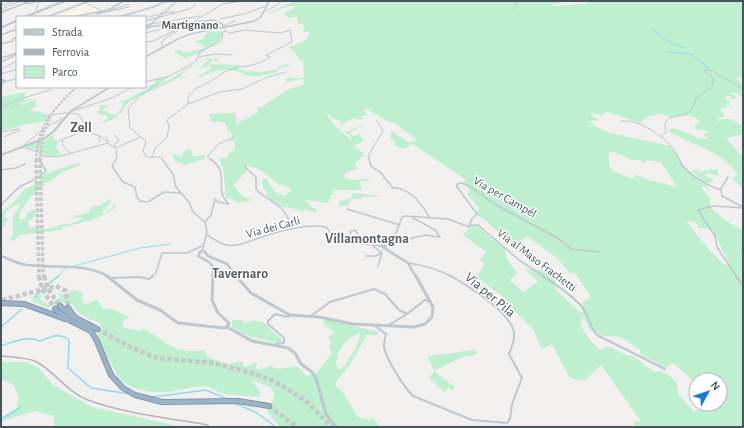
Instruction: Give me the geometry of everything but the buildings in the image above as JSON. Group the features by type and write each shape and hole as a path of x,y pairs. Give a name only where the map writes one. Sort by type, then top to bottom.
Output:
{"highway":[{"path":"1,301 24,304 72,319 97,329"},
{"path":"57,307 90,331 98,342 111,377 129,392 145,399 170,403 241,401 269,406"},
{"path":"68,308 74,315 72,319"}],"main road":[{"path":"122,16 167,1"},
{"path":"50,16 86,2"},
{"path":"1,35 16,29"},
{"path":"1,62 16,54"}],"street":[{"path":"2,5 15,1"},
{"path":"2,11 7,7 22,1 27,3 42,1"},
{"path":"2,11 8,11 31,1"},
{"path":"38,11 36,8 39,1"},
{"path":"26,16 62,1"},
{"path":"108,10 124,1"},
{"path":"164,46 161,44 164,39 230,1"},
{"path":"228,3 243,1"},
{"path":"146,57 190,34 255,21 260,18 268,1"},
{"path":"263,12 276,6 282,1"},
{"path":"514,9 518,1"},
{"path":"86,2 102,11"},
{"path":"78,16 130,4"},
{"path":"2,5 7,7"},
{"path":"146,21 196,5"},
{"path":"146,27 232,17 266,6"},
{"path":"112,9 113,10 96,14 129,7"},
{"path":"146,18 174,12"},
{"path":"120,16 126,15"},
{"path":"146,27 202,16"},
{"path":"1,27 16,20"},
{"path":"214,20 224,27 225,31 222,35 222,40 200,52 196,61 140,95 127,112 130,128 146,142 144,153 146,156 152,158 161,157 165,161 174,174 174,183 195,214 205,222 206,235 202,246 202,251 199,252 198,256 211,263 213,266 210,295 218,313 228,320 229,323 227,327"},
{"path":"224,27 234,21"},
{"path":"146,33 163,29 173,31"},
{"path":"146,42 154,41 180,29"},
{"path":"188,104 188,96 192,92 212,82 221,74 229,70 262,63 270,58 266,55 292,42 290,30 280,33 244,30 230,33 225,31"},
{"path":"13,42 13,39 16,38"},
{"path":"1,44 16,40"},
{"path":"1,58 16,53"},
{"path":"199,57 214,54 232,55"},
{"path":"1,69 16,62"},
{"path":"1,74 16,69"},
{"path":"661,137 665,133 665,125 667,121 674,117 687,114 694,106 696,98 712,87 714,79 706,73 705,69 716,73 723,79 743,89"},
{"path":"152,158 155,148 167,137 169,126 167,120 188,104 220,92 242,88 268,77 286,72"},
{"path":"146,82 169,76"},
{"path":"1,80 5,81 1,84"},
{"path":"1,155 48,135 70,112 108,88"},
{"path":"44,116 70,112 112,98 130,88"},
{"path":"1,108 20,99 37,96 50,90"},
{"path":"70,112 79,114 88,129 96,136 100,137 100,142"},
{"path":"25,144 45,128 66,117"},
{"path":"622,121 627,120 641,124 661,137 669,143 672,149 678,154 680,163 688,171 710,186 720,190"},
{"path":"377,121 384,131 379,141 369,154 371,166 380,172 393,188 400,188 407,191 429,217"},
{"path":"1,132 18,129 20,130 4,137"},
{"path":"59,141 88,129"},
{"path":"115,135 119,141 114,144 117,157 112,166 123,182 135,187 137,197 140,201 148,202 164,192 181,193"},
{"path":"96,136 102,137 116,148"},
{"path":"106,137 109,142 108,143"},
{"path":"116,148 140,137"},
{"path":"205,222 208,220 213,211 215,199 218,202 230,204 223,199 221,194 223,185 218,164 206,157 218,144 233,138"},
{"path":"63,139 62,144 70,153"},
{"path":"41,156 58,157 108,143"},
{"path":"1,205 19,188 46,172 39,160 41,156 40,152 22,147"},
{"path":"1,170 16,168 25,164"},
{"path":"245,165 246,168 256,176 256,189 259,193 278,205 290,221 291,229"},
{"path":"728,176 720,190 722,196 743,208"},
{"name":"Via per Campél","path":"470,225 471,220 477,214 458,189 457,184 459,183 466,184 498,205 532,223 551,236 559,239 571,248 599,252"},
{"path":"743,208 731,205 702,207 698,210 711,227 717,241 717,247 743,286"},
{"path":"347,209 400,225"},
{"path":"383,246 391,240 400,225 403,216 413,218 429,217 450,219 467,227 470,225"},
{"path":"391,240 406,240 423,235 440,237 432,227 417,222 413,218"},
{"name":"Via al Maso Frachetti","path":"470,225 478,226 518,260 551,281 580,306 586,313 591,328 597,335 665,369"},
{"name":"Via dei Carli","path":"206,235 224,245 235,245 248,243 258,238 291,229 318,226 326,227 339,243 349,238"},
{"path":"268,344 280,345 285,340 268,324 271,316 275,314 288,317 290,315 311,316 347,324 373,326 414,327 425,324 430,320 433,314 431,303 412,267 383,246 372,245 365,244 360,243 349,238 351,236 350,232 355,230 365,244"},
{"path":"372,245 382,253"},
{"path":"111,278 139,277 149,279 156,273 162,253 166,251 185,253 202,246"},
{"path":"202,251 208,256 227,264 246,289 256,297 290,315"},
{"path":"366,256 376,256 382,253"},
{"path":"378,266 382,253"},
{"path":"1,256 28,264 71,266 104,274 137,300 160,310 178,323 224,328 227,327 248,339 292,350 301,364 312,372 319,384 326,414 336,427"},
{"name":"Via per Pila","path":"373,326 386,334 384,346 388,358 406,389 413,396 437,408 472,420 507,423 510,419 512,404 522,378 509,354 515,341 513,328 508,320 462,282 426,265 408,263"},
{"path":"311,316 330,302 374,289 386,294 399,310 407,314"},
{"path":"388,326 425,300 431,303"}],"shaded area":[{"path":"85,3 92,6 87,8 89,10 83,12 83,14 92,12 90,10 96,8 99,10 93,12 95,13 78,16 53,16 59,13 64,14 75,10 76,12 80,11 74,7"}],"green space":[{"path":"295,1 564,2 551,5 557,6 586,4 588,1 743,1 743,78 739,77 736,79 743,83 743,97 733,92 731,93 736,96 735,99 732,99 730,96 726,96 726,100 733,102 729,102 730,106 726,103 727,107 720,109 725,116 717,119 720,122 721,119 730,119 743,126 743,134 726,138 743,157 743,188 732,178 738,175 724,160 706,149 669,131 671,128 676,129 699,138 708,139 704,135 705,133 708,133 707,131 696,129 696,124 700,121 696,118 688,116 669,117 657,113 659,115 650,116 640,123 607,112 602,115 591,113 591,115 599,120 589,121 596,127 610,133 670,146 678,155 680,163 683,167 700,180 701,178 692,172 696,169 701,172 717,169 719,176 708,173 704,175 714,180 711,183 705,183 710,191 705,187 701,187 711,200 709,202 714,211 723,219 743,230 743,427 635,427 634,422 641,421 601,365 584,381 570,378 552,344 542,349 533,329 504,301 502,296 479,279 477,280 488,290 489,294 470,283 481,271 484,264 480,259 486,252 463,235 471,225 478,226 489,237 505,248 507,258 517,273 510,280 523,292 538,282 525,269 546,271 556,280 555,289 580,312 583,312 582,303 591,297 575,273 570,273 555,256 528,237 520,240 528,249 527,251 530,254 517,251 517,249 486,220 478,216 477,212 479,208 467,194 470,190 463,182 466,180 413,144 403,149 393,144 396,141 390,138 392,131 409,143 417,140 396,124 385,120 367,109 363,111 368,115 361,116 364,118 358,120 354,118 345,122 342,126 340,126 343,122 334,119 325,111 334,125 350,139 352,138 345,132 365,125 349,133 354,136 360,134 363,141 353,146 363,153 363,156 368,157 361,157 355,164 356,167 359,168 346,173 343,177 349,180 373,179 361,182 359,186 364,187 360,187 363,190 334,190 332,192 335,194 331,195 328,203 309,200 305,201 317,211 315,212 317,214 306,209 303,211 281,207 265,195 268,193 263,188 262,179 266,178 275,192 285,196 292,189 282,184 280,186 254,167 245,166 247,171 233,185 242,196 253,200 237,203 231,198 226,199 223,167 221,166 219,158 227,158 230,151 235,150 234,142 229,140 232,138 231,132 228,131 225,123 218,121 212,123 209,114 236,113 236,124 258,112 256,109 257,107 262,107 287,90 305,84 302,79 287,82 285,80 291,77 295,79 304,77 303,60 298,60 299,57 295,55 297,54 288,47 304,42 309,35 308,32 302,32 305,29 303,24 298,24 297,17 289,18 284,14 294,8 295,5 267,13","holes":["614,152 632,160 639,160 644,163 646,160 661,162 677,187 636,175 632,179 614,172 610,166 609,153","686,221 695,222 699,228 712,229 731,267 723,264","584,317 590,330 605,336 621,337 640,350 640,354 667,368 670,364 675,364 688,376 688,372 728,372 728,412 688,412 688,405 679,395 676,382 669,375 661,371 654,372 633,356 626,355 610,347 605,347 600,350 583,329 580,321"]},
{"path":"224,31 221,39 210,46 220,45 218,43 221,45 210,47 198,54 185,58 175,53 175,51 181,50 182,52 190,52 205,48 196,42 203,39 207,32"},
{"path":"209,58 212,58 210,60 219,58 217,60 219,62 213,60 206,66 212,64 239,65 238,69 255,72 269,71 286,64 293,64 280,68 276,72 261,76 250,76 239,72 223,70 210,73 200,78 199,76 211,69 210,66 200,68 209,59 197,63 180,75 184,77 189,74 185,78 180,77 130,101 124,107 123,113 119,113 113,119 100,125 108,118 106,115 97,113 100,107 99,105 105,105 104,107 113,104 102,110 114,115 121,110 123,103 120,102 153,87 146,88 156,83 154,80 167,76 155,85 169,80 197,62"},
{"path":"25,92 24,100 31,100 24,102 20,106 37,100 35,102 36,106 30,110 46,114 44,117 47,117 47,121 27,124 1,131 1,97"},
{"path":"53,134 54,139 59,141 56,147 62,155 43,155 41,152 35,150 35,148 24,147 47,137 40,145"},
{"path":"191,149 193,156 206,155 204,159 185,165 176,161 172,156 175,154 181,157 186,150"},
{"path":"77,163 81,165 62,172 45,183 42,188 29,199 21,211 19,220 26,218 27,213 32,210 36,211 33,219 28,221 29,227 46,229 81,220 82,218 76,218 74,216 87,213 92,207 101,205 110,199 111,202 102,213 104,214 115,205 116,207 110,211 97,218 63,227 61,230 19,235 13,241 10,239 13,234 13,216 21,204 13,206 6,212 4,218 8,218 4,227 2,227 1,213 15,201 24,190 41,181 41,178 36,179 47,173"},
{"path":"353,193 383,196 351,199 349,205 338,207 340,201 351,198"},
{"path":"76,290 83,294 81,300 84,302 84,305 97,300 102,309 111,309 129,317 122,322 125,328 139,331 144,329 172,347 185,351 205,350 207,357 228,364 242,361 244,367 257,363 256,368 261,370 270,366 280,369 297,366 307,376 317,372 332,354 329,347 331,342 328,336 335,333 324,324 323,318 378,332 377,335 367,335 350,364 336,382 336,387 340,388 358,417 369,420 372,417 381,427 280,427 267,412 275,395 270,387 252,380 258,389 260,397 225,394 206,386 169,392 150,392 134,388 120,380 106,354 98,335 101,324 81,315 72,304 63,303 56,307 54,304 48,308 31,301 34,297 42,294 40,300 48,305 60,298 58,292 65,295","holes":["361,333 355,350 341,370 336,365 340,349 351,337"]},
{"path":"232,320 242,320 244,323 253,320 265,323 282,340 281,343 261,340 244,334 232,327"},
{"path":"475,350 478,354 460,358 434,371 428,356"},
{"path":"1,362 27,362 39,368 53,385 92,407 182,427 54,427 54,416 35,411 1,421 16,409 19,397 13,384 1,380"},
{"path":"434,371 455,387 452,391 449,387 445,392 429,378"}],"waterway":[{"path":"652,29 670,43 684,48"},
{"path":"668,52 691,54 709,68"},
{"path":"6,81 16,79"},
{"path":"74,266 140,248 170,244"},
{"path":"743,247 741,250 743,254"},
{"path":"57,277 66,268"},
{"path":"34,297 59,276"},
{"path":"1,327 22,309"},
{"path":"1,346 25,339 35,339 40,341 55,336 62,336 69,340 68,368 91,388 130,394"},
{"path":"153,397 206,390 227,399"},
{"path":"235,403 257,413 276,427"},
{"path":"1,419 21,407"}],"tunnel":[{"path":"146,28 177,1"},
{"path":"36,160 43,127 53,112 75,88"},
{"path":"40,160 43,134 51,117"},
{"path":"36,160 39,277"},
{"path":"40,160 44,277"},
{"path":"39,276 42,290"},
{"path":"44,276 48,288"},
{"path":"48,288 56,286 66,291 68,308"},
{"path":"42,290 48,288"},
{"path":"48,288 60,306"},
{"path":"2,300 42,290"},
{"path":"42,290 55,309"},
{"path":"97,329 134,349 157,358 212,363 249,372 272,380 305,400 332,427"},
{"path":"269,406 297,427"}],"railway":[{"path":"28,16 66,1"},
{"path":"1,28 16,21"},
{"path":"1,356 33,360 50,371 74,392 88,400 102,405 132,412 208,425"}],"district":[{"name":"Martignano","path":"190,25"},
{"name":"Zell","path":"81,128"},
{"name":"Villamontagna","path":"367,239"},
{"name":"Tavernaro","path":"240,274"}]}
